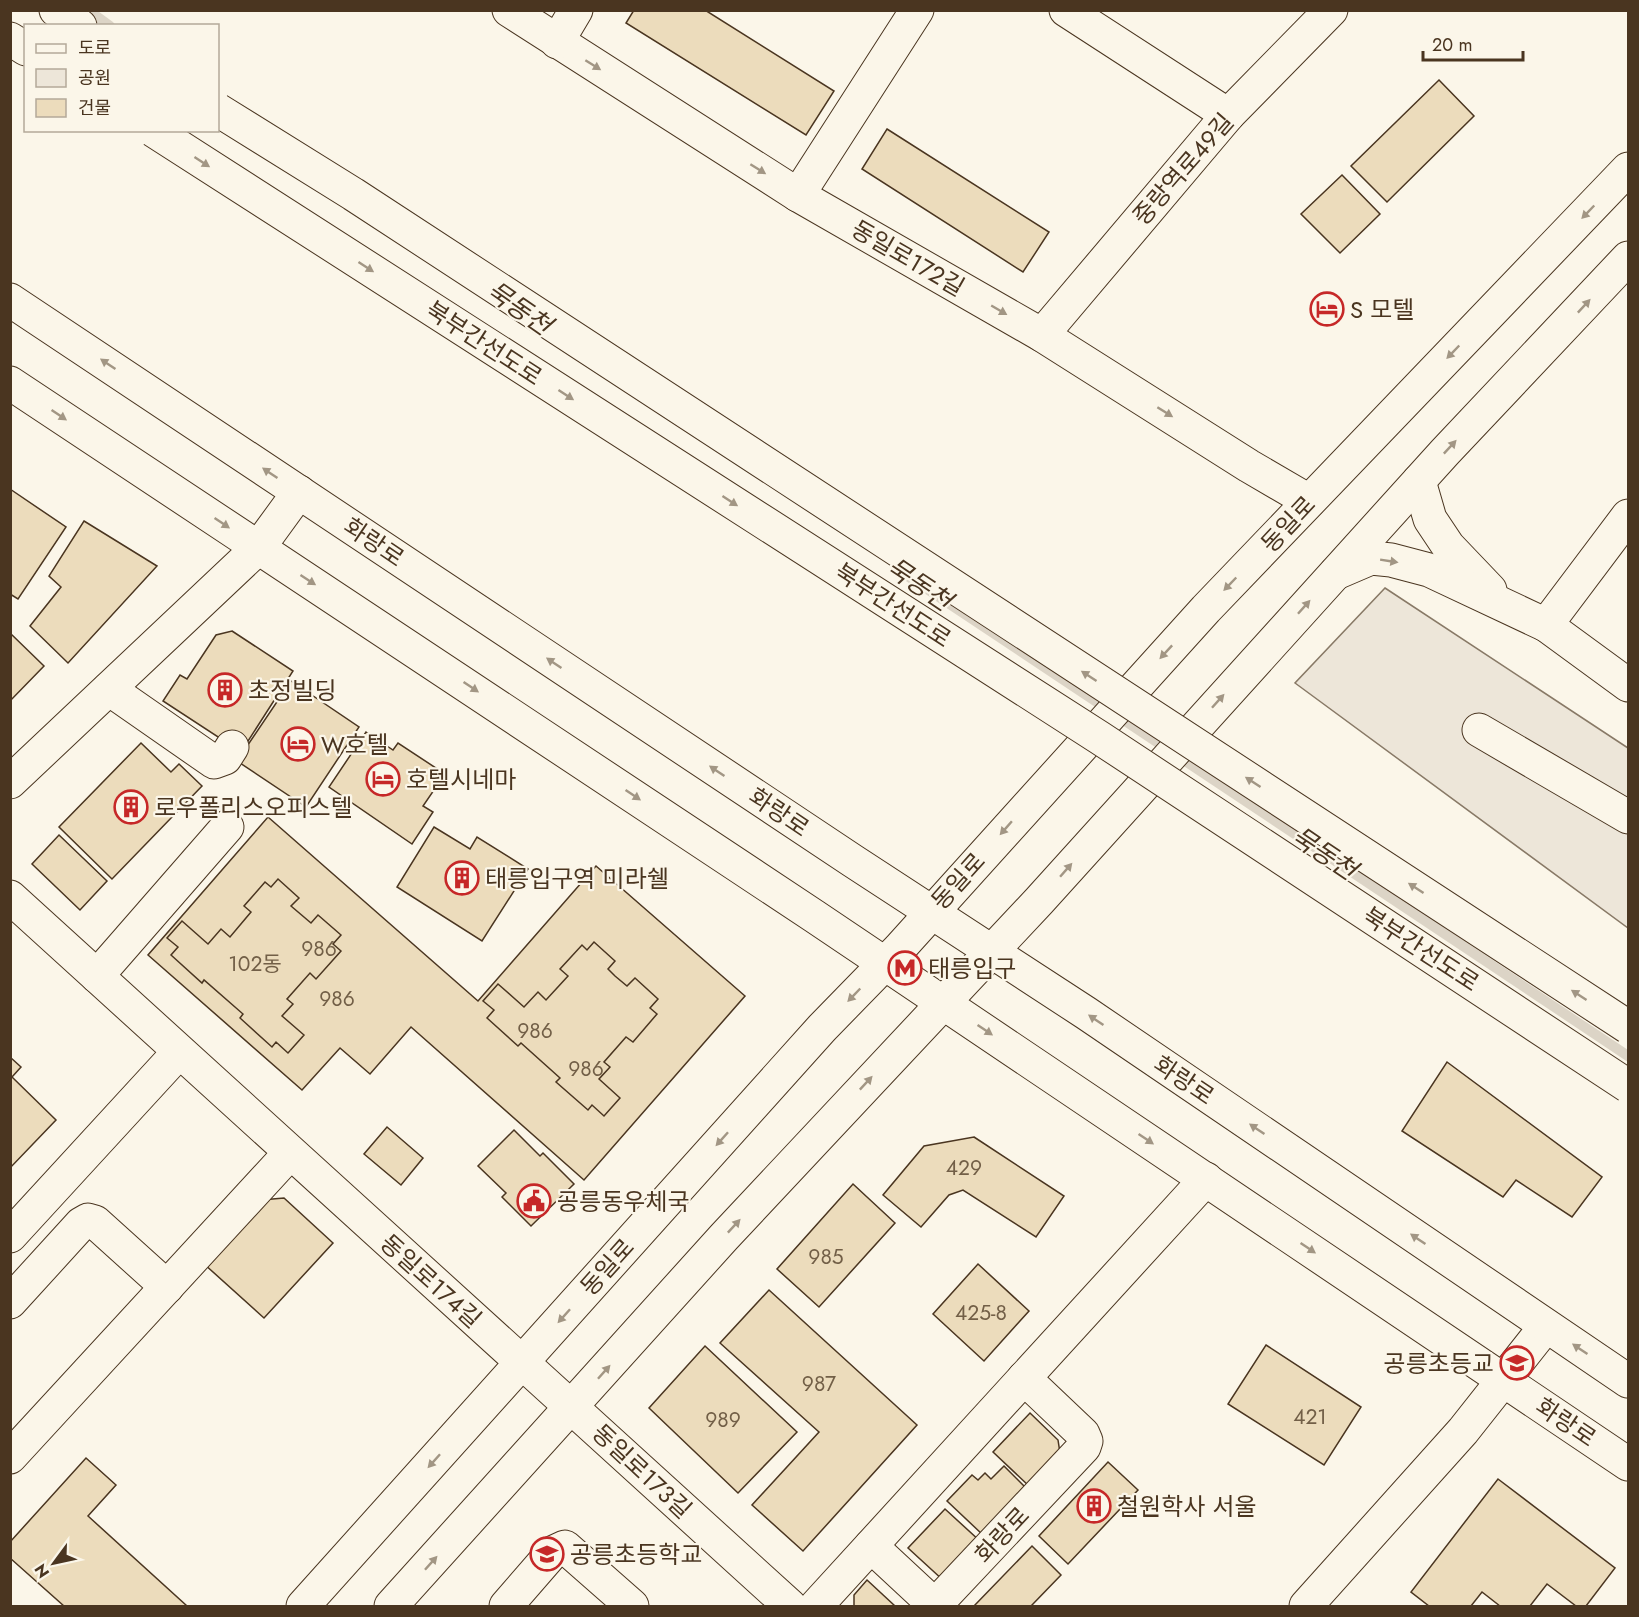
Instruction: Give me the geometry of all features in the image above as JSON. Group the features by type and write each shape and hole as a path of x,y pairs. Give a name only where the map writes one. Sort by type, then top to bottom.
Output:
{"main road":[{"path":"56,10 77,24"},
{"name":"동일로172길","path":"509,10 798,195 1042,335 1248,466 1309,501"},
{"path":"557,42 576,10"},
{"path":"798,195 917,10"},
{"path":"1066,10 1228,115"},
{"name":"중랑역로49길","path":"1042,335 1228,115 1331,10"},
{"path":"10,39 24,48"},
{"name":"북부간선도로","path":"219,111 373,207 1629,1027"},
{"name":"북부간선도로","path":"156,132 1080,725 1629,1086"},
{"name":"동일로","path":"303,1606 822,1028 885,963 1034,796 1206,609 1629,170"},
{"path":"392,1606 574,1407 724,1237 991,951 1419,481 1629,258"},
{"name":"화랑로","path":"10,300 991,951 1629,1381"},
{"name":"화랑로","path":"10,383 885,963 1629,1464"},
{"path":"1419,481 1430,519 1449,546 1502,602"},
{"path":"10,782 259,547 299,492"},
{"path":"1546,625 1629,516"},
{"path":"1334,573 1371,558 1390,560 1429,570 1502,602 1546,625 1629,685"},
{"path":"109,689 214,762 225,759 232,747"},
{"path":"1479,730 1629,817"},
{"path":"97,976 227,827"},
{"name":"동일로174길","path":"10,897 290,1153 574,1407"},
{"path":"10,1236 179,1052"},
{"path":"10,1457 290,1153"},
{"path":"816,1606 1206,1179"},
{"path":"12,1297 81,1224 88,1220 95,1222 167,1287"},
{"path":"1306,1606 1427,1473 1546,1326"},
{"name":"화랑로","path":"871,1546 928,1599 939,1601 1084,1448 1086,1441 1083,1434 1024,1377"},
{"name":"동일로173길","path":"574,1407 790,1606"},
{"path":"506,1606 552,1553 564,1547 632,1606"}],"green space":[{"path":"1385,588 1628,748 1628,928 1295,683"}],"building":[{"path":"634,10 705,10 834,91 806,135 626,23"},
{"path":"1439,80 1474,116 1387,202 1351,166"},
{"path":"887,129 1049,232 1023,272 862,169"},
{"path":"1342,175 1380,214 1340,253 1301,214"},
{"path":"10,489 66,527 18,599 10,594"},
{"path":"84,521 157,566 68,663 30,626 61,587 49,576"},
{"name":"초정빌딩","path":"232,631 293,671 241,752 163,701 180,675 187,679 216,635"},
{"path":"10,633 44,666 10,701"},
{"name":"W호텔","path":"291,681 359,727 306,807 237,761"},
{"path":"366,732 393,750 398,743 445,774 423,806 433,812 412,844 329,787"},
{"name":"로우폴리스오피스텔","path":"141,743 171,772 179,764 202,786 112,879 59,827"},
{"path":"268,817 478,1001 596,866 745,996 584,1180 411,1027 370,1074 340,1048 302,1090 148,955"},
{"name":"태릉입구역 미라쉘","path":"434,827 470,849 477,837 528,869 482,941 397,887"},
{"path":"59,835 107,881 80,910 32,864"},
{"path":"278,879 299,898 291,906 311,923 318,915 341,935 333,944 341,951 316,979 310,973 287,999 293,1004 282,1016 304,1035 288,1053 276,1042 272,1047 240,1018 243,1014 204,980 202,983 171,955 178,947 167,938 182,921 208,944 221,929 230,937 251,912 244,906 265,882 271,887"},
{"path":"594,942 615,961 608,969 615,976 627,986 635,978 658,999 650,1008 657,1014 633,1042 626,1037 604,1062 610,1067 599,1079 620,1098 604,1116 592,1105 588,1110 556,1082 560,1078 521,1043 518,1046 487,1018 494,1010 483,1001 498,984 524,1007 538,992 546,1000 568,976 560,969 582,945 587,950"},
{"path":"10,1057 21,1067 12,1077 56,1120 10,1168"},
{"path":"1447,1062 1602,1177 1572,1217 1516,1180 1503,1197 1402,1131"},
{"path":"387,1127 423,1158 401,1185 364,1154"},
{"path":"514,1130 540,1156 543,1153 574,1184 531,1226 502,1197 506,1193 478,1166"},
{"path":"974,1137 1064,1196 1036,1237 963,1190 949,1195 921,1227 883,1195 924,1146"},
{"path":"853,1184 895,1223 819,1307 777,1269"},
{"path":"284,1198 333,1243 264,1318 203,1263 261,1200"},
{"path":"978,1264 1029,1311 984,1361 933,1314"},
{"path":"769,1290 917,1425 803,1551 752,1505 819,1432 720,1343"},
{"path":"1266,1345 1361,1407 1324,1465 1228,1404"},
{"path":"705,1346 797,1432 738,1493 649,1408"},
{"path":"1030,1413 1058,1440 1060,1453 1029,1486 993,1452"},
{"path":"86,1458 116,1485 88,1516 187,1606 64,1606 10,1558 10,1542"},
{"name":"철원학사 서울","path":"1108,1462 1138,1490 1068,1564 1039,1536"},
{"path":"1004,1466 1027,1489 983,1535 947,1501 972,1475 978,1480 985,1473 991,1479"},
{"path":"1498,1479 1615,1568 1586,1606 1576,1606 1547,1584 1530,1606 1500,1606 1482,1592 1471,1606 1429,1606 1411,1592"},
{"path":"945,1509 981,1542 944,1581 908,1548"},
{"path":"1032,1546 1061,1575 1031,1606 974,1606"},
{"path":"867,1580 895,1606 854,1606 854,1595"}],"waterway":[{"name":"묵동천","path":"88,10 107,24"},
{"name":"묵동천","path":"897,569 1628,1056"}],"place":[{"name":"S 모텔","path":"1327,309"},
{"name":"초정빌딩","path":"225,690"},
{"name":"W호텔","path":"298,744"},
{"name":"호텔시네마","path":"383,779"},
{"name":"로우폴리스오피스텔","path":"131,807"},
{"name":"태릉입구역 미라쉘","path":"462,878"},
{"name":"태릉입구","path":"905,968"},
{"name":"공릉동우체국","path":"534,1201"},
{"name":"공릉초등교","path":"1517,1363"},
{"name":"철원학사 서울","path":"1094,1506"},
{"name":"공릉초등학교","path":"547,1554"}]}
